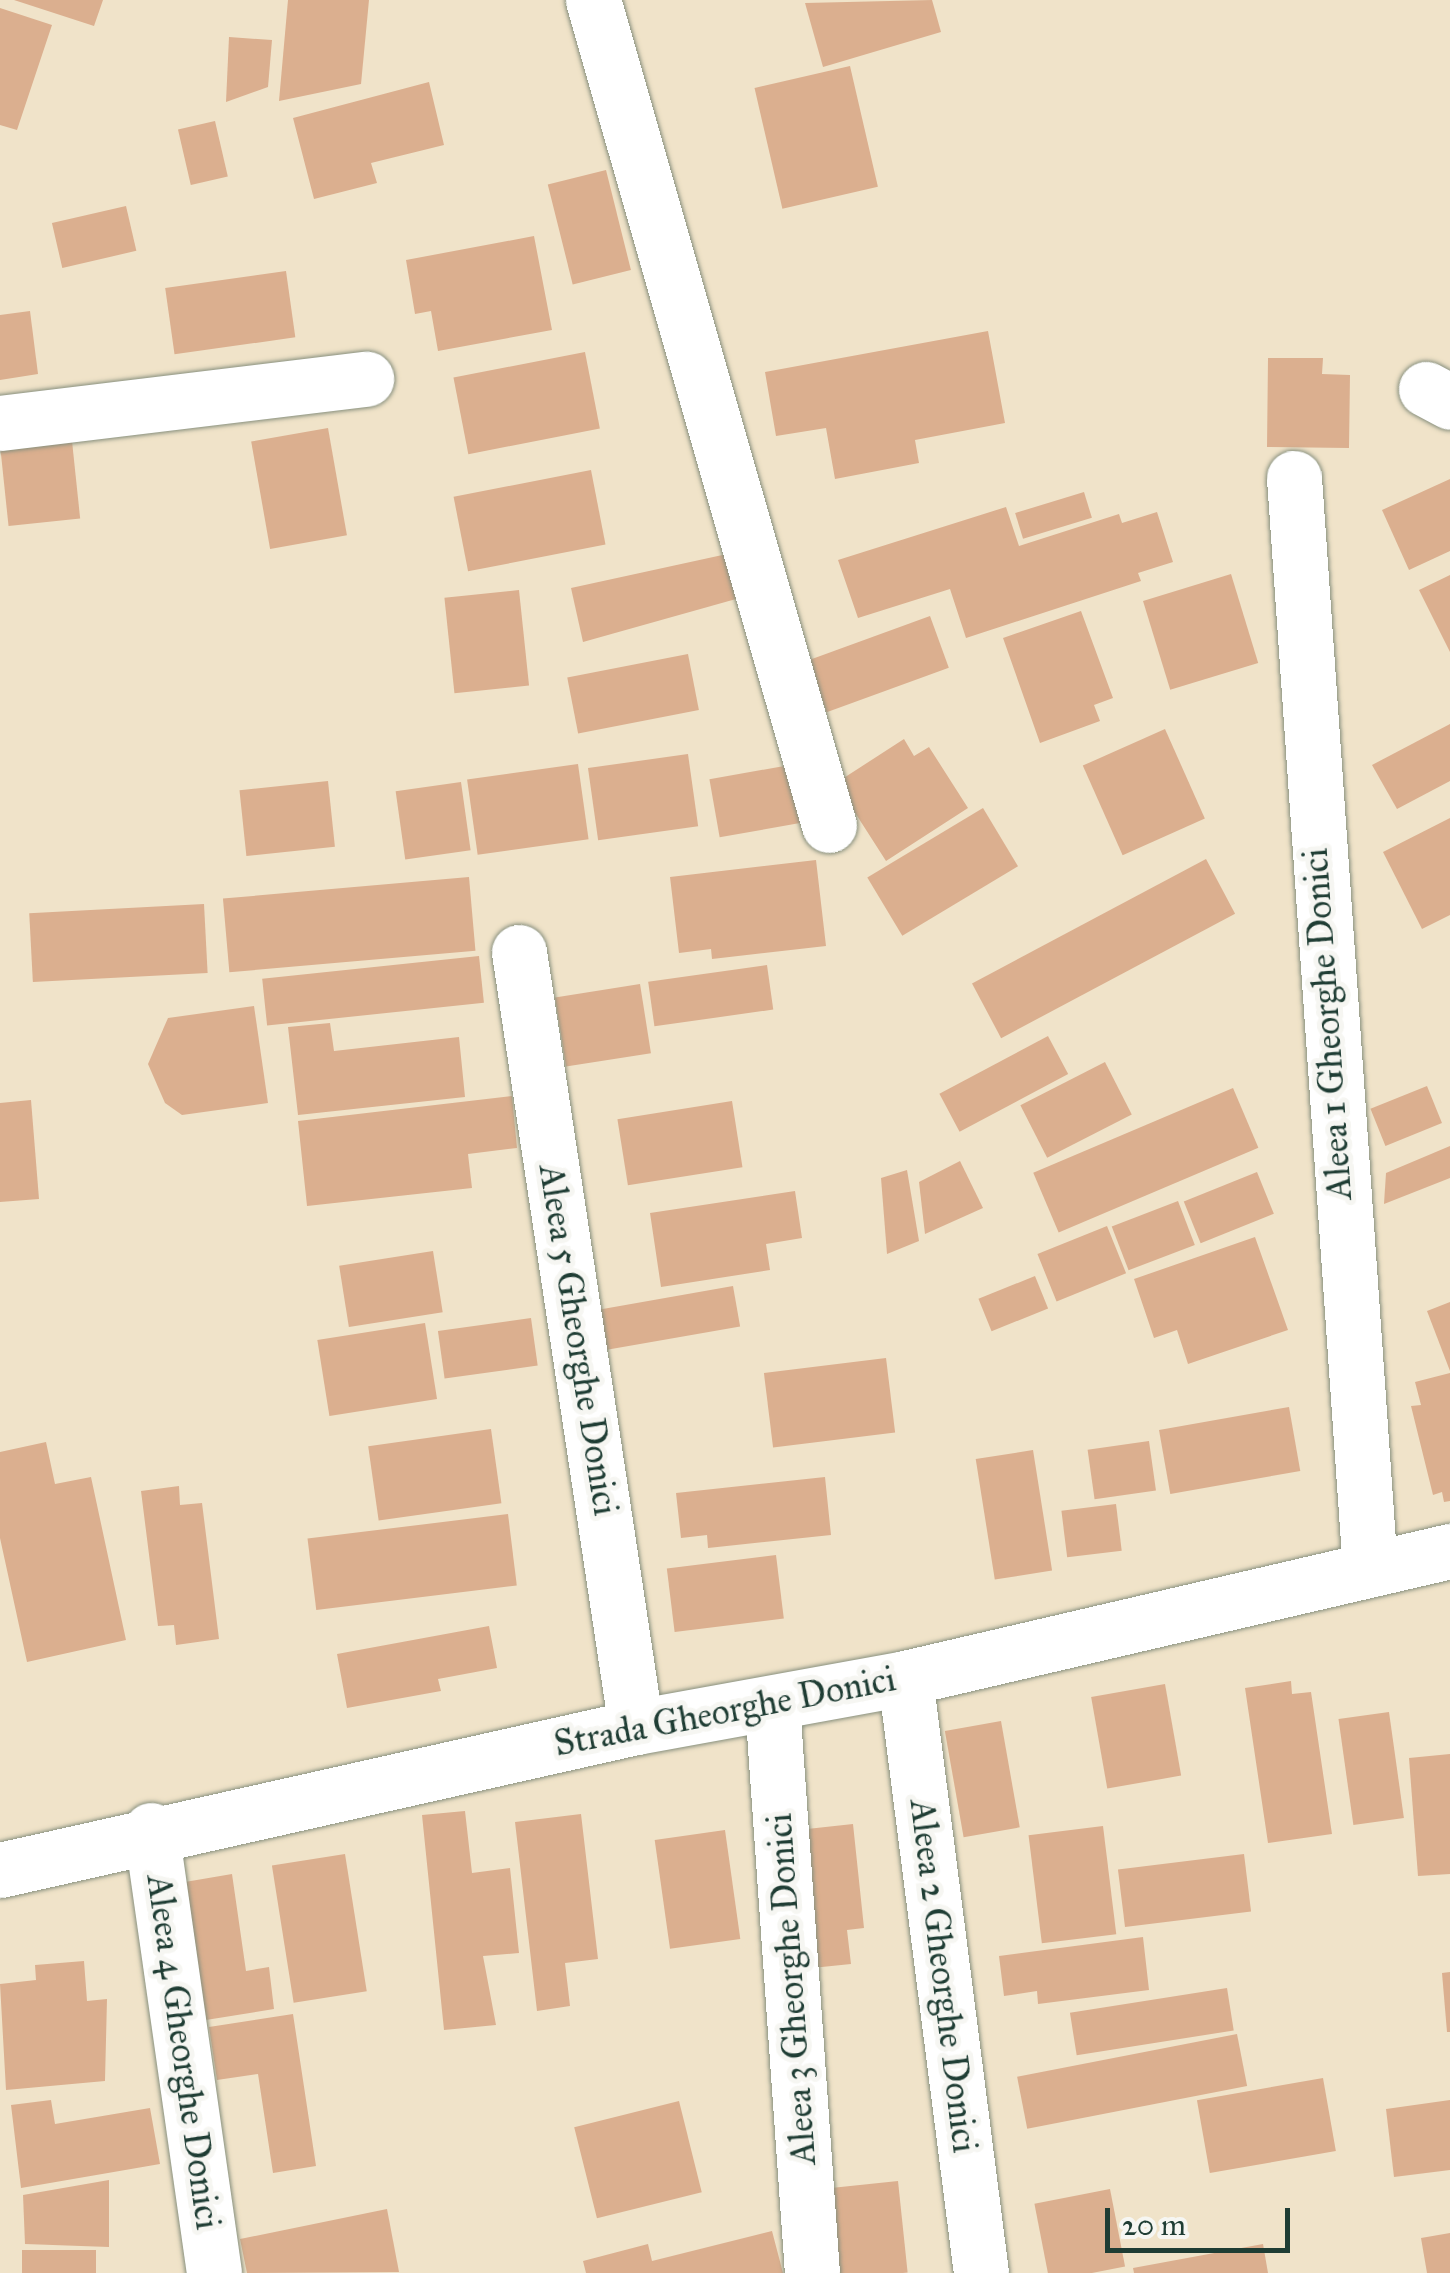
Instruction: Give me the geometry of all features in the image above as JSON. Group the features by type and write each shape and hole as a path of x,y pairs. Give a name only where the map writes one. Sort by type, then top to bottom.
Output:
{"street":[{"path":"593,0 829,825"},
{"path":"0,422 366,379"},
{"name":"Aleea 1 Gheorghe Donici","path":"1294,478 1370,1569"},
{"name":"Aleea 5 Gheorghe Donici","path":"520,952 636,1728"},
{"name":"Strada Gheorghe Donici","path":"0,1870 151,1830 636,1728 905,1678 1450,1551"},
{"name":"Aleea 2 Gheorghe Donici","path":"905,1678 981,2273"},
{"name":"Aleea 3 Gheorghe Donici","path":"772,1704 812,2273"},
{"name":"Aleea 4 Gheorghe Donici","path":"151,1830 214,2273"}],"building":[{"path":"14,0 103,0 94,26"},
{"path":"288,0 369,0 361,84 279,101"},
{"path":"932,0 941,32 823,67 805,3"},
{"path":"0,8 52,25 17,130 0,125"},
{"path":"229,37 272,40 268,87 226,102"},
{"path":"850,66 878,187 782,209 755,88"},
{"path":"429,82 444,145 371,163 377,183 314,199 293,118"},
{"path":"215,121 228,177 191,185 178,130"},
{"path":"606,170 631,270 573,284 548,185"},
{"path":"126,206 136,251 62,268 52,223"},
{"path":"534,236 552,330 438,351 431,311 415,314 406,260"},
{"path":"286,271 295,337 175,354 165,288"},
{"path":"30,311 38,374 0,380 0,315"},
{"path":"988,331 1005,423 915,440 919,463 835,479 826,428 776,436 765,372"},
{"path":"585,352 600,429 468,454 453,378"},
{"path":"1268,358 1323,358 1322,374 1350,375 1349,448 1267,447"},
{"path":"328,428 347,535 270,549 251,442"},
{"path":"72,441 80,519 9,526 0,449"},
{"path":"591,470 606,545 468,571 454,497"},
{"path":"1450,479 1450,551 1409,570 1382,510"},
{"path":"1084,492 1092,518 1023,539 1015,513"},
{"path":"1006,507 1019,546 1119,514 1122,523 1157,512 1173,562 1138,573 1141,581 966,638 950,589 858,618 838,560"},
{"path":"727,554 736,599 583,642 571,588"},
{"path":"1231,574 1258,663 1170,690 1143,601"},
{"path":"1450,575 1450,652 1419,590"},
{"path":"519,590 529,685 454,693 444,598"},
{"path":"1081,611 1113,698 1094,705 1100,721 1040,743 1003,638"},
{"path":"930,616 949,668 827,712 808,660"},
{"path":"688,654 699,710 578,733 567,677"},
{"path":"1450,724 1450,781 1397,809 1372,765"},
{"path":"1165,729 1205,819 1123,855 1083,766"},
{"path":"904,739 914,756 929,747 968,808 886,861 836,783"},
{"path":"688,754 698,826 598,840 588,768"},
{"path":"801,763 811,821 720,837 709,779"},
{"path":"578,764 589,839 478,855 467,780"},
{"path":"328,781 335,847 246,856 239,790"},
{"path":"461,782 471,850 405,860 396,791"},
{"path":"983,808 1018,866 902,936 867,878"},
{"path":"1450,818 1450,915 1422,929 1383,852"},
{"path":"1206,859 1235,914 1001,1038 972,983"},
{"path":"816,860 826,946 712,959 711,949 679,953 670,877"},
{"path":"469,877 475,951 229,972 223,899"},
{"path":"204,904 208,973 33,982 29,913"},
{"path":"479,956 484,1003 267,1026 262,979"},
{"path":"767,965 773,1010 654,1026 648,982"},
{"path":"640,984 651,1053 566,1067 555,997"},
{"path":"254,1006 268,1103 182,1115 165,1103 148,1064 168,1018"},
{"path":"330,1023 334,1051 459,1037 465,1097 298,1115 288,1027"},
{"path":"1048,1036 1068,1074 960,1132 939,1094"},
{"path":"1105,1062 1132,1115 1047,1158 1020,1105"},
{"path":"1427,1086 1442,1123 1385,1146 1370,1109"},
{"path":"1233,1088 1258,1148 1059,1233 1033,1173"},
{"path":"512,1096 517,1148 468,1154 472,1188 307,1206 298,1121"},
{"path":"31,1100 39,1199 0,1202 0,1103"},
{"path":"732,1101 742,1167 628,1185 617,1119"},
{"path":"1450,1146 1450,1178 1384,1204 1386,1173"},
{"path":"960,1161 983,1208 925,1234 919,1182"},
{"path":"907,1170 919,1241 887,1254 881,1178"},
{"path":"1257,1172 1274,1214 1201,1243 1184,1202"},
{"path":"795,1191 802,1238 766,1244 770,1270 661,1287 650,1213"},
{"path":"1178,1201 1195,1245 1129,1270 1112,1226"},
{"path":"1107,1226 1126,1273 1057,1301 1037,1254"},
{"path":"1255,1237 1288,1330 1188,1364 1177,1330 1154,1338 1134,1279"},
{"path":"433,1251 443,1312 349,1327 339,1266"},
{"path":"1035,1276 1048,1308 992,1331 978,1299"},
{"path":"733,1286 740,1326 604,1350 597,1310"},
{"path":"1450,1302 1450,1371 1427,1311"},
{"path":"531,1318 538,1366 445,1379 438,1331"},
{"path":"425,1323 437,1399 329,1416 317,1340"},
{"path":"886,1358 895,1432 773,1447 764,1373"},
{"path":"1450,1373 1450,1501 1444,1502 1442,1492 1433,1495 1411,1406 1421,1405 1415,1382"},
{"path":"1289,1407 1300,1471 1170,1494 1159,1430"},
{"path":"491,1429 501,1503 379,1521 368,1446"},
{"path":"1149,1441 1156,1491 1095,1499 1088,1450"},
{"path":"46,1442 55,1484 91,1477 126,1640 27,1662 0,1538 0,1452"},
{"path":"1033,1450 1052,1570 995,1580 976,1459"},
{"path":"825,1477 831,1535 708,1548 707,1535 681,1538 676,1493"},
{"path":"179,1486 180,1505 202,1503 219,1639 176,1645 174,1625 158,1626 141,1491"},
{"path":"1116,1504 1122,1551 1067,1557 1061,1511"},
{"path":"508,1514 517,1585 316,1610 308,1539"},
{"path":"776,1555 784,1619 675,1632 667,1568"},
{"path":"489,1626 497,1668 438,1679 441,1691 347,1708 337,1654"},
{"path":"1291,1681 1292,1694 1311,1692 1332,1834 1268,1843 1245,1688"},
{"path":"1165,1684 1181,1776 1107,1789 1091,1697"},
{"path":"1389,1712 1404,1818 1353,1825 1338,1719"},
{"path":"1001,1721 1020,1827 964,1837 945,1731"},
{"path":"1450,1754 1450,1874 1418,1876 1409,1758"},
{"path":"465,1811 472,1873 510,1868 519,1953 483,1956 496,2025 444,2030 422,1815"},
{"path":"581,1814 598,1959 565,1963 570,2006 537,2011 515,1822"},
{"path":"853,1824 864,1928 847,1930 851,1964 812,1968 798,1830"},
{"path":"1103,1826 1116,1934 1042,1943 1029,1835"},
{"path":"725,1830 740,1939 670,1949 655,1840"},
{"path":"345,1854 367,1991 294,2003 272,1866"},
{"path":"1244,1854 1251,1912 1125,1927 1118,1869"},
{"path":"232,1874 246,1971 269,1967 274,2009 206,2020 185,1882"},
{"path":"1143,1937 1149,1990 1038,2004 1037,1991 1004,1996 999,1956"},
{"path":"84,1961 87,2001 107,1999 105,2081 6,2090 0,1984 36,1980 35,1965"},
{"path":"1450,1972 1450,2032 1447,2032 1442,1973"},
{"path":"1227,1988 1234,2030 1077,2055 1070,2013"},
{"path":"293,2014 316,2166 273,2173 258,2074 217,2080 209,2027"},
{"path":"1237,2034 1247,2086 1027,2129 1017,2077"},
{"path":"1323,2078 1336,2151 1210,2173 1197,2100"},
{"path":"51,2100 55,2124 150,2108 160,2164 21,2188 11,2105"},
{"path":"1450,2100 1450,2170 1394,2177 1386,2109"},
{"path":"679,2101 702,2192 597,2218 574,2127"},
{"path":"109,2180 109,2247 25,2244 23,2195"},
{"path":"898,2181 908,2272 835,2273 826,2189"},
{"path":"1110,2189 1125,2267 1092,2273 1048,2273 1034,2204"},
{"path":"387,2209 399,2272 247,2273 240,2239"},
{"path":"772,2231 783,2273 586,2273 583,2261 648,2244 652,2261"},
{"path":"1450,2233 1450,2273 1427,2273 1421,2238"},
{"path":"1263,2244 1268,2273 1134,2273 1133,2268"},
{"path":"22,2250 96,2250 96,2273 22,2273"}]}
